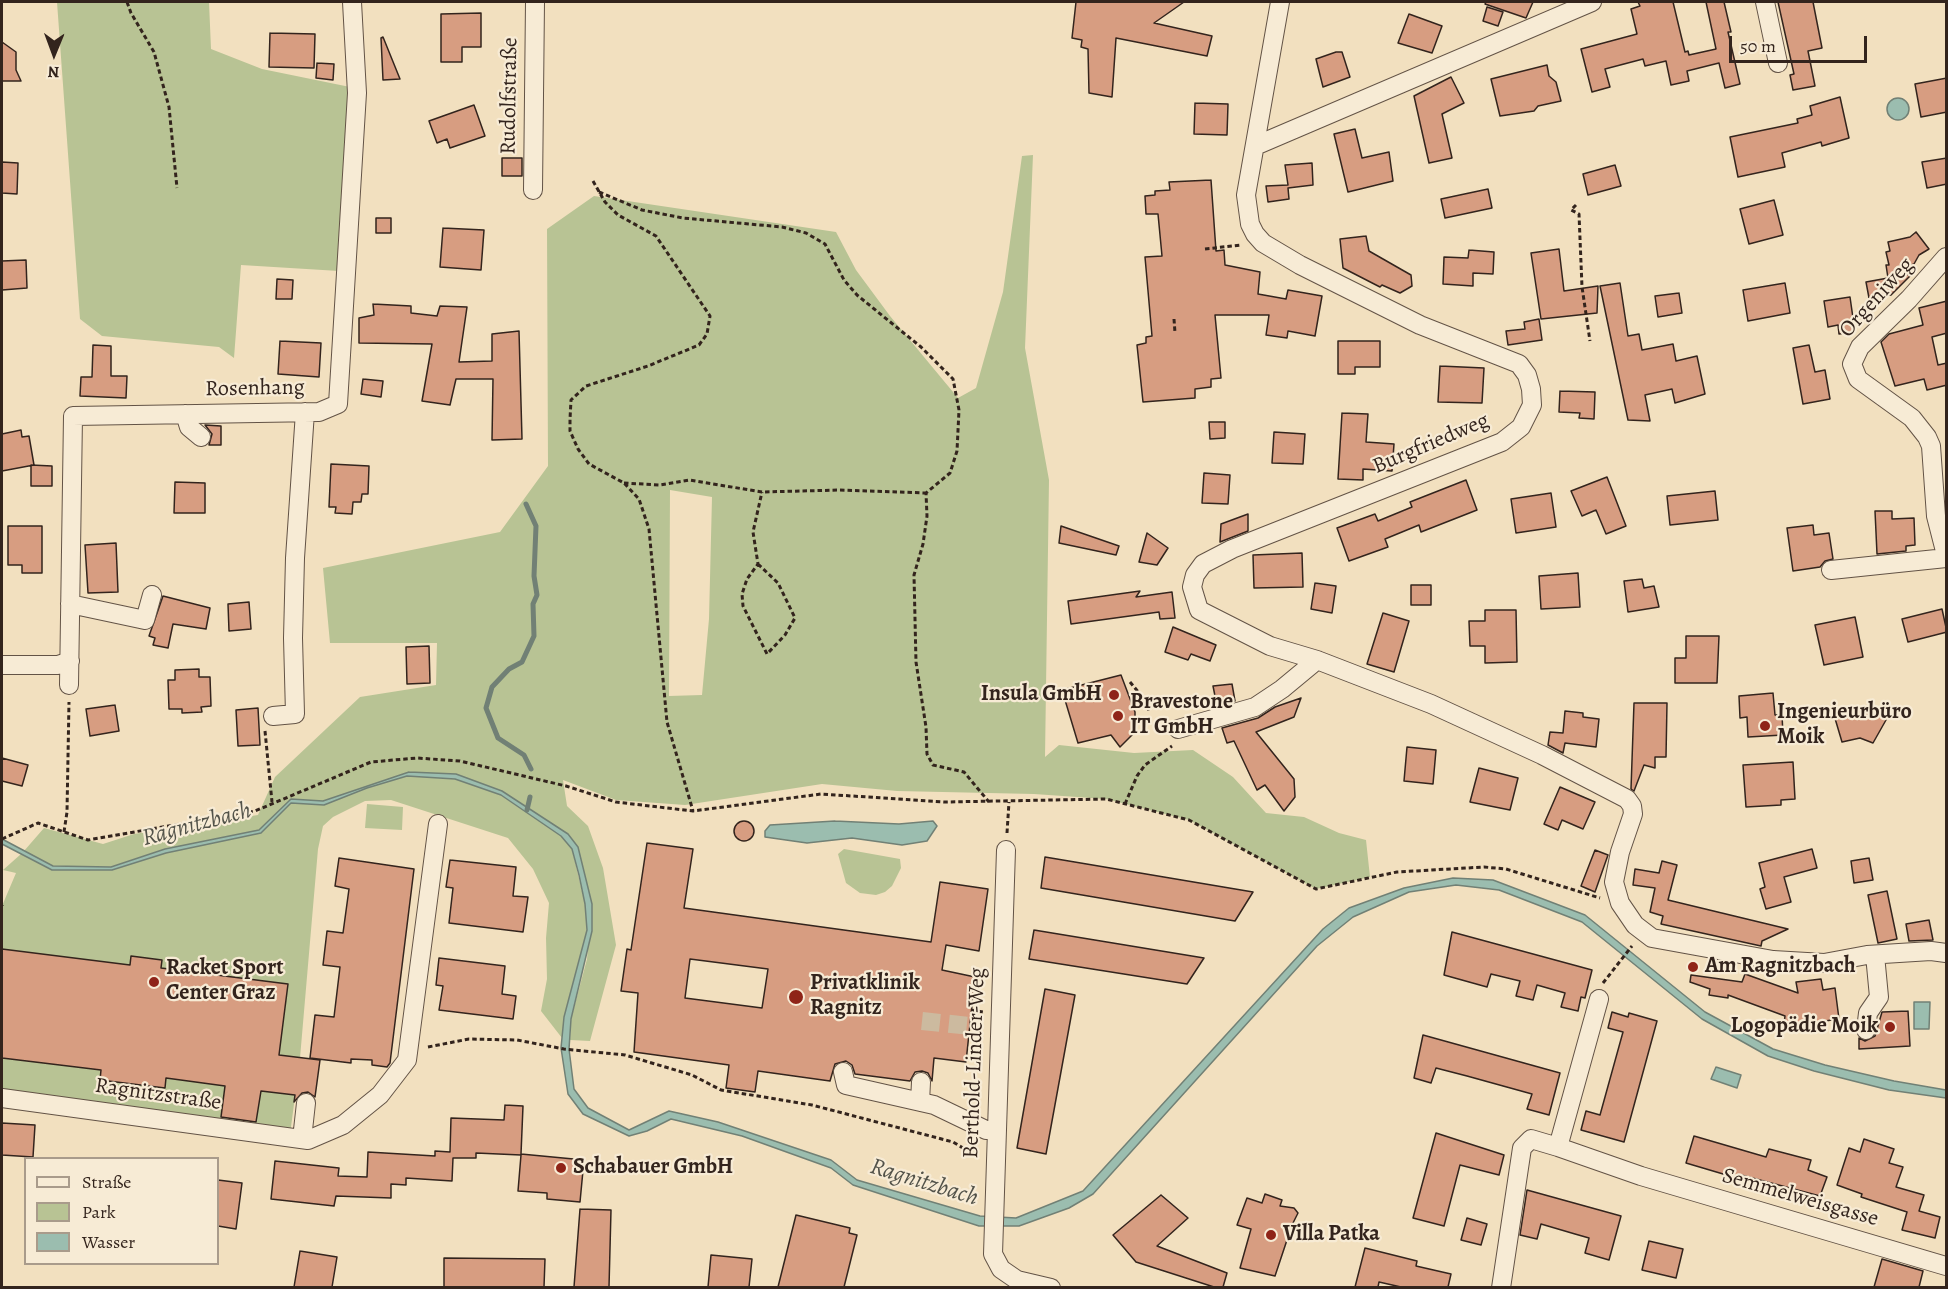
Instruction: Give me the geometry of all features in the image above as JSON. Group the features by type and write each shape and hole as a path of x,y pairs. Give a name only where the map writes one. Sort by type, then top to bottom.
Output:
{"street":[{"name":"Rosenhang","path":"69,685 73,416 319,412 338,404 357,93 352,2"},
{"name":"Rudolfstraße","path":"533,190 535,2"},
{"path":"1263,243 1255,234 1247,209 1246,195 1280,2"},
{"path":"1255,146 1592,2"},
{"path":"1765,2 1778,63"},
{"name":"Burgfriedweg","path":"1263,243 1300,265 1420,325 1519,364 1527,375 1532,405 1521,427 1502,442 1232,549 1199,567 1192,587 1199,610 1270,646 1317,660 1431,704 1542,755 1627,799 1632,806 1632,814 1620,852 1614,882 1620,903"},
{"name":"Orgeniweg","path":"1947,257 1909,299 1860,346 1852,364 1858,379 1912,418 1928,437 1931,446 1936,516 1947,556"},
{"path":"273,716 295,714 293,638 295,558 305,412"},
{"path":"185,414 189,427 201,437"},
{"path":"1831,570 1947,556"},
{"path":"70,604 146,620 152,595"},
{"path":"1178,729 1254,707 1282,689 1317,660"},
{"path":"2,665 58,665 70,661"},
{"path":"306,1103 305,1139 344,1125 380,1095 407,1060 438,824"},
{"name":"Berthold-Linder-Weg","path":"1006,850 993,1254 1000,1269 1017,1280 1051,1287"},
{"path":"1620,903 1644,934 1652,938 1701,949 1773,960 1814,962 1931,951 1947,953"},
{"path":"1866,1030 1868,1013 1879,997 1875,955"},
{"path":"1558,1147 1599,999"},
{"path":"843,1072 846,1085 934,1105 986,1130 997,1130"},
{"path":"920,1102 921,1082"},
{"name":"Ragnitzstraße","path":"2,1098 305,1139"},
{"name":"Semmelweisgasse","path":"1501,1287 1522,1148 1531,1139 1641,1176 1947,1266"}],"path":[{"path":"127,2 157,63 169,107 177,188"},
{"path":"593,181 618,215 656,236 710,316 707,333 699,345 648,366 597,381 579,391 572,400 570,431 578,450 589,464 624,483 639,500 649,529 667,722 693,811"},
{"path":"599,192 642,210 683,218 782,227 806,233 825,244 844,280 857,295 921,347 953,379 958,410 957,451 950,473 926,493 840,490 762,492 689,480 660,485 624,483"},
{"path":"1576,205 1571,210 1579,214 1582,287 1590,341"},
{"path":"1205,249 1263,243"},
{"path":"1174,319 1175,333"},
{"path":"758,564 747,579 742,594 744,606 767,654 786,635 795,618 778,583 758,564 753,532 762,492"},
{"path":"926,493 927,516 923,544 914,575 916,662 927,727 927,754 933,765 964,771 989,802"},
{"path":"1130,682 1144,699 1149,711"},
{"path":"64,831 67,813 68,708"},
{"path":"272,802 264,724 272,723 273,716"},
{"path":"1125,804 1137,776 1145,765 1164,750 1183,742 1178,729"},
{"path":"2,839 38,823 88,840 255,812 272,802 371,762 417,758 460,761 566,786 616,802 693,811 821,794 989,802 1106,799 1189,820 1316,889 1396,872 1484,867 1506,869 1620,903"},
{"path":"1006,850 1009,802"},
{"path":"1615,965 1631,947"},
{"path":"407,1060 425,1047 469,1039 517,1040 564,1049 626,1055 692,1075 721,1090 812,1105 953,1142 971,1154 996,1164"}],"green space":[{"path":"57,2 209,2 211,49 262,69 350,87 339,271 241,265 234,358 219,347 102,336 80,319"},
{"path":"1033,155 1025,348 1049,480 1045,757 1059,745 1134,753 1193,750 1233,777 1266,813 1304,817 1339,833 1366,840 1370,877 1316,889 1189,820 1106,799 1034,794 897,791 822,784 685,805 616,800 563,780 567,806 588,826 603,868 616,945 590,1041 570,1040 571,1019 587,959 592,904 568,834 502,791 456,774 409,772 323,801 291,799 259,830 165,849 111,867 53,866 24,851 44,828 103,844 134,834 258,815 275,777 360,697 436,685 437,643 330,643 323,568 500,532 548,466 547,229 594,196 836,232 856,270 890,316 958,398 976,388 1003,292 1022,156","holes":["670,490 712,497 709,619 702,695 669,696"]},
{"name":"Racket Sport Center Graz","path":"407,776 455,779 501,795 561,836 572,849 585,904 587,930 564,1017 562,1038 541,1011 547,979 546,938 549,903 533,869 508,838 391,800 365,801 333,817 323,826 318,849 300,1058 291,1127 286,1137 2,1098 2,906 16,873 3,870 21,854 52,870 112,870 166,853 261,833 291,803 324,805 367,788"},
{"path":"367,804 403,807 402,830 365,828"},
{"path":"844,849 900,859 901,868 892,886 876,895 860,893 846,883 838,854"}],"water":[{"path":"1898,98 1906,101 1909,109 1906,117 1898,120 1890,117 1887,109 1890,101"},
{"name":"Ragnitzbach","path":"409,772 456,774 502,791 568,834 578,847 592,904 592,931 571,1019 569,1049 574,1089 588,1108 629,1130 669,1111 718,1122 831,1160 857,1180 980,1216 1016,1218 1083,1191 1323,929 1349,908 1404,888 1453,878 1493,880 1585,915 1705,1012 1773,1049 1825,1065 1946,1090 1946,1098 1889,1090 1814,1071 1768,1056 1702,1019 1582,922 1499,890 1456,885 1409,892 1353,917 1317,946 1093,1194 1069,1208 1019,1226 979,1226 853,1185 831,1168 742,1136 671,1119 647,1131 629,1136 583,1114 568,1094 561,1048 564,1017 587,930 579,875 572,849 561,836 501,795 455,779 407,776 367,788 324,805 291,803 261,833 166,853 112,870 52,870 2,844 2,839 53,866 111,867 165,849 259,830 291,799 323,801"},
{"path":"835,821 899,824 933,821 937,826 927,841 902,845 852,838 807,843 765,837 765,831 770,825"},
{"path":"1914,1002 1930,1002 1929,1029 1914,1029"},
{"path":"1716,1067 1741,1075 1737,1088 1711,1079"}],"building":[{"path":"1076,2 1184,2 1154,23 1212,36 1207,56 1116,38 1112,97 1089,93 1088,49 1081,47 1082,40 1072,38"},
{"path":"1486,2 1533,2 1526,18 1485,4"},
{"path":"1638,2 1673,2 1685,52 1688,51 1689,55 1716,49 1706,2 1724,2 1731,32 1728,32 1740,84 1725,88 1719,63 1687,71 1689,81 1671,85 1666,61 1645,66 1643,59 1605,69 1610,87 1592,92 1581,49 1637,34 1631,9 1640,6"},
{"path":"1778,2 1813,2 1822,48 1808,51 1815,86 1793,90 1790,75 1794,74"},
{"path":"1487,7 1503,12 1498,26 1483,21"},
{"path":"481,13 481,47 462,47 462,62 441,62 441,14"},
{"path":"1409,14 1442,26 1432,53 1398,43"},
{"path":"270,33 315,34 314,68 269,67"},
{"path":"383,37 400,79 383,80 381,38"},
{"path":"2,42 16,52 16,70 21,81 2,81"},
{"path":"1342,52 1350,77 1323,87 1316,59"},
{"path":"317,63 334,64 333,80 316,78"},
{"path":"1547,65 1549,76 1556,82 1561,101 1538,106 1534,111 1500,116 1491,79"},
{"path":"1451,77 1464,103 1442,114 1452,158 1429,163 1414,96"},
{"path":"1947,78 1947,112 1921,117 1915,84"},
{"path":"1840,97 1849,138 1822,146 1821,142 1782,153 1785,167 1738,177 1730,137 1798,123 1797,119 1812,115 1810,106"},
{"path":"1195,103 1228,104 1227,135 1194,134"},
{"path":"474,105 485,136 450,148 447,139 437,143 429,121"},
{"path":"1355,129 1362,158 1389,152 1393,181 1348,192 1334,134"},
{"path":"502,158 522,158 522,176 502,176"},
{"path":"1947,158 1947,184 1927,188 1922,162"},
{"path":"2,162 18,163 17,194 2,193"},
{"path":"1312,163 1313,185 1288,188 1289,199 1268,202 1266,186 1288,185 1285,165"},
{"path":"1615,165 1621,186 1588,195 1583,174"},
{"path":"1211,180 1216,251 1224,250 1225,265 1260,272 1258,294 1286,299 1288,290 1322,296 1315,336 1288,331 1287,338 1266,335 1269,315 1215,315 1221,378 1211,379 1211,387 1195,389 1195,398 1143,402 1137,345 1146,343 1146,337 1152,336 1145,257 1162,256 1158,214 1146,214 1145,196 1155,195 1155,191 1170,190 1169,182"},
{"path":"1488,189 1492,208 1445,218 1441,199"},
{"path":"1774,200 1783,235 1749,244 1740,209"},
{"path":"376,218 391,218 391,233 376,233"},
{"path":"443,228 484,230 481,270 440,267"},
{"path":"1916,232 1929,249 1919,255 1914,264 1904,268 1905,275 1912,274 1891,295 1869,298 1866,282 1888,278 1886,265 1889,265 1886,252 1890,251 1888,242 1910,237"},
{"path":"1366,236 1369,251 1411,275 1412,286 1400,293 1382,285 1380,287 1343,268 1340,239"},
{"path":"1559,249 1564,291 1598,286 1597,313 1541,319 1531,253"},
{"path":"1469,250 1494,252 1493,274 1473,273 1473,286 1443,284 1444,257 1468,258"},
{"path":"26,260 27,288 2,290 2,261"},
{"path":"277,279 293,280 292,299 276,299"},
{"path":"1620,283 1628,336 1639,334 1642,350 1673,344 1676,361 1697,356 1705,394 1675,403 1672,389 1645,395 1650,421 1628,420 1600,286"},
{"path":"1785,283 1790,313 1748,321 1743,290"},
{"path":"1679,293 1682,313 1658,317 1655,296"},
{"path":"1850,297 1855,332 1839,334 1838,325 1828,327 1824,301"},
{"path":"1947,301 1947,333 1932,337 1938,365 1947,363 1947,385 1927,390 1924,379 1895,386 1881,342 1889,334 1923,325 1919,308"},
{"path":"373,304 411,306 411,313 437,316 440,306 467,307 459,362 492,361 492,334 519,331 522,439 492,440 493,379 456,379 450,405 422,401 432,344 359,343 359,318 374,315"},
{"path":"1539,319 1542,340 1508,345 1506,331 1525,329 1524,322"},
{"path":"280,341 321,343 319,377 278,374"},
{"path":"1338,341 1380,341 1380,367 1355,367 1355,374 1338,374"},
{"path":"93,345 111,346 111,376 127,376 126,398 80,396 81,377 92,377"},
{"path":"1809,345 1815,372 1825,370 1830,399 1803,404 1793,348"},
{"path":"1440,366 1484,368 1482,403 1438,402"},
{"path":"363,379 383,381 381,397 361,394"},
{"path":"1560,391 1595,392 1594,419 1579,418 1580,413 1559,412"},
{"path":"1342,413 1368,414 1366,442 1394,444 1392,471 1363,469 1363,480 1338,479"},
{"path":"1209,422 1225,422 1225,438 1210,439"},
{"path":"205,425 221,426 221,445 209,445 212,434"},
{"path":"21,430 22,437 29,436 34,465 2,471 2,434"},
{"path":"1274,432 1305,434 1303,464 1272,463"},
{"path":"331,464 369,466 368,494 362,494 361,502 353,502 352,514 335,513 336,507 329,507"},
{"path":"31,465 52,466 52,486 31,486"},
{"path":"1204,473 1230,475 1228,504 1202,503"},
{"path":"1607,477 1626,526 1606,534 1596,510 1582,516 1571,491"},
{"path":"1466,480 1477,510 1421,532 1419,525 1385,539 1388,547 1349,561 1337,528 1375,514 1378,521 1412,507 1410,502"},
{"path":"175,482 205,483 205,513 174,513"},
{"path":"1715,491 1718,520 1670,525 1667,496"},
{"path":"1551,493 1556,527 1516,533 1511,499"},
{"path":"1875,511 1892,511 1892,519 1914,518 1915,545 1906,546 1906,551 1877,554"},
{"path":"1248,514 1248,531 1220,542 1221,524"},
{"path":"1813,525 1814,535 1829,533 1833,559 1825,561 1820,567 1793,571 1787,528"},
{"path":"8,526 42,526 42,573 22,573 22,565 8,565"},
{"path":"1061,526 1119,546 1116,555 1059,543"},
{"path":"1147,533 1168,548 1157,565 1139,562"},
{"path":"116,543 118,592 88,593 85,545"},
{"path":"1302,553 1303,587 1254,588 1253,555"},
{"path":"1578,573 1580,607 1541,609 1539,576"},
{"path":"1642,579 1644,588 1654,586 1659,607 1628,612 1624,581"},
{"path":"1315,583 1336,586 1332,613 1311,609"},
{"path":"1411,585 1431,585 1431,605 1411,605"},
{"path":"1140,591 1136,597 1172,592 1175,618 1160,619 1159,612 1071,624 1068,601"},
{"path":"163,596 210,608 206,629 173,624 168,648 153,645 155,638 149,636"},
{"path":"249,602 251,629 229,631 228,604"},
{"path":"1942,609 1947,632 1908,642 1902,619"},
{"path":"1485,610 1516,610 1517,662 1485,663 1485,646 1470,646 1469,621 1485,621"},
{"path":"1383,613 1409,621 1394,672 1367,664"},
{"path":"1855,617 1863,657 1824,665 1815,625"},
{"path":"1173,627 1216,645 1210,661 1191,654 1188,660 1165,652"},
{"path":"1686,636 1719,636 1717,683 1675,683 1675,658 1686,658"},
{"path":"429,646 430,683 407,684 406,647"},
{"path":"199,669 199,677 210,677 211,706 201,707 202,712 182,713 182,709 169,709 168,680 175,680 175,670"},
{"path":"1121,675 1135,712 1135,732 1120,747 1111,735 1078,743 1062,690"},
{"path":"1232,684 1235,701 1217,706 1213,686"},
{"path":"1773,693 1775,715 1782,715 1783,735 1748,737 1747,717 1740,718 1739,696"},
{"path":"1301,698 1294,717 1256,732 1294,779 1295,797 1284,811 1265,785 1257,790 1234,741 1227,743 1222,728 1258,718 1275,707"},
{"path":"1634,703 1667,703 1666,757 1655,757 1655,768 1644,765 1634,791 1631,789"},
{"path":"115,705 119,731 90,736 86,709"},
{"path":"1864,706 1886,720 1873,743 1860,738 1842,742 1834,715"},
{"path":"258,708 260,745 238,746 236,710"},
{"path":"1565,711 1583,713 1583,717 1599,719 1596,747 1565,743 1563,753 1548,745 1550,732 1563,733"},
{"path":"1407,747 1436,750 1433,784 1404,781"},
{"path":"2,758 28,765 22,786 2,781"},
{"path":"1793,762 1795,799 1781,800 1781,805 1746,807 1743,765"},
{"path":"1479,768 1518,778 1510,810 1470,802"},
{"path":"1560,787 1595,802 1583,829 1562,820 1558,830 1544,824"},
{"path":"744,821 751,824 754,831 751,838 744,841 737,838 734,831 737,824"},
{"name":"Privatklinik Ragnitz","path":"647,843 693,849 684,908 931,942 940,882 988,889 979,951 946,945 942,970 975,977 966,1062 934,1058 932,1081 928,1073 922,1071 915,1072 910,1081 855,1074 852,1065 846,1061 835,1064 830,1081 758,1071 755,1092 726,1088 729,1065 634,1052 638,993 621,991 627,949 631,950","holes":["690,959 768,969 762,1008 685,998"]},
{"path":"1812,849 1817,868 1784,877 1791,902 1766,909 1760,889 1765,887 1759,863"},
{"path":"1595,850 1608,855 1595,892 1581,886"},
{"path":"1045,857 1253,892 1235,921 1041,888"},
{"path":"339,858 414,869 390,1063 387,1067 372,1065 372,1060 351,1059 351,1063 310,1058 315,1015 334,1017 340,967 323,965 327,931 343,933 349,889 335,886"},
{"path":"1869,858 1873,880 1854,883 1851,861"},
{"path":"450,860 516,867 513,896 528,897 523,932 449,923 453,888 446,887"},
{"path":"1662,861 1677,865 1668,900 1788,929 1762,941 1761,946 1661,924 1663,916 1650,912 1655,888 1633,885 1635,869 1659,873"},
{"path":"1887,891 1897,939 1878,943 1868,895"},
{"path":"1929,920 1933,940 1909,941 1906,924"},
{"path":"1034,930 1204,958 1187,984 1029,959"},
{"path":"1452,932 1592,970 1585,998 1581,997 1578,1011 1561,1007 1565,993 1537,985 1533,1000 1516,996 1520,981 1491,974 1487,987 1444,975"},
{"name":"Racket Sport Center Graz","path":"2,949 130,965 131,956 162,960 161,968 288,984 279,1055 320,1060 315,1097 308,1092 302,1093 294,1102 295,1095 261,1091 256,1122 221,1117 225,1086 166,1078 165,1088 100,1080 101,1070 2,1058"},
{"path":"439,958 505,966 502,994 516,996 513,1019 439,1010 443,986 436,985"},
{"path":"1745,974 1798,993 1796,982 1821,979 1823,990 1835,988 1839,1019 1804,1024 1804,1028 1783,1031 1785,1016 1728,995 1728,998 1709,995 1710,989 1690,982 1691,975 1742,982"},
{"path":"1045,989 1075,995 1046,1154 1017,1148"},
{"path":"1908,1011 1910,1046 1859,1049 1859,1038 1865,1041 1875,1036 1882,1012"},
{"path":"1612,1012 1628,1017 1629,1013 1657,1021 1624,1142 1581,1130 1586,1111 1600,1115 1623,1032 1608,1028"},
{"path":"1423,1035 1560,1073 1549,1115 1527,1109 1532,1094 1467,1076 1436,1068 1431,1083 1414,1078"},
{"path":"505,1105 523,1106 521,1154 584,1160 580,1202 547,1199 547,1193 518,1191 521,1155 476,1153 476,1158 453,1158 452,1181 406,1178 406,1185 391,1184 391,1198 336,1196 334,1206 271,1199 275,1161 339,1168 338,1176 367,1177 368,1152 435,1156 435,1151 450,1152 451,1118 504,1120"},
{"path":"2,1123 35,1125 33,1157 2,1155"},
{"path":"1436,1133 1504,1155 1499,1175 1460,1165 1444,1226 1413,1218"},
{"path":"1694,1136 1766,1157 1769,1149 1811,1160 1808,1170 1827,1177 1820,1196 1741,1175 1740,1179 1686,1163"},
{"path":"1864,1139 1894,1149 1889,1163 1903,1167 1896,1187 1924,1195 1919,1211 1940,1217 1935,1238 1902,1230 1907,1212 1861,1197 1862,1194 1837,1185 1849,1148 1860,1152"},
{"path":"219,1180 242,1183 236,1229 219,1226"},
{"path":"1527,1190 1621,1216 1609,1260 1585,1253 1589,1238 1541,1224 1537,1239 1520,1235"},
{"name":"Villa Patka","path":"1265,1194 1282,1200 1280,1206 1294,1208 1298,1213 1275,1276 1240,1268 1251,1229 1237,1225 1247,1198 1262,1203"},
{"path":"1161,1195 1188,1218 1157,1246 1227,1273 1223,1287 1214,1287 1136,1262 1113,1235"},
{"path":"580,1209 611,1210 609,1287 574,1287"},
{"path":"796,1215 850,1228 849,1233 857,1235 844,1287 778,1287"},
{"path":"1467,1218 1487,1224 1481,1245 1461,1240"},
{"path":"1649,1241 1683,1249 1676,1278 1642,1270"},
{"path":"1365,1248 1417,1261 1416,1266 1451,1274 1448,1287 1401,1287 1379,1282 1378,1287 1355,1287"},
{"path":"300,1251 337,1257 332,1287 294,1287"},
{"path":"711,1255 752,1259 749,1287 708,1287"},
{"path":"444,1258 545,1259 544,1287 444,1287"},
{"path":"1882,1259 1923,1271 1919,1287 1874,1287"}],"waterway":[{"path":"526,504 536,526 534,576 537,595 533,604 534,636 522,662 509,669 492,687 486,708 498,738 524,755 531,769"},
{"path":"527,810 530,797"}],"tunnel":[{"path":"922,1021 970,1026"}],"place":[{"name":"Insula GmbH","path":"1114,695"},
{"name":"Bravestone IT GmbH","path":"1118,716"},
{"name":"Ingenieurbüro Moik","path":"1765,726"},
{"name":"Am Ragnitzbach","path":"1693,967"},
{"name":"Racket Sport Center Graz","path":"154,982"},
{"name":"Privatklinik Ragnitz","path":"796,997"},
{"name":"Logopädie Moik","path":"1890,1027"},
{"name":"Schabauer GmbH","path":"561,1168"},
{"name":"Villa Patka","path":"1271,1235"}]}
